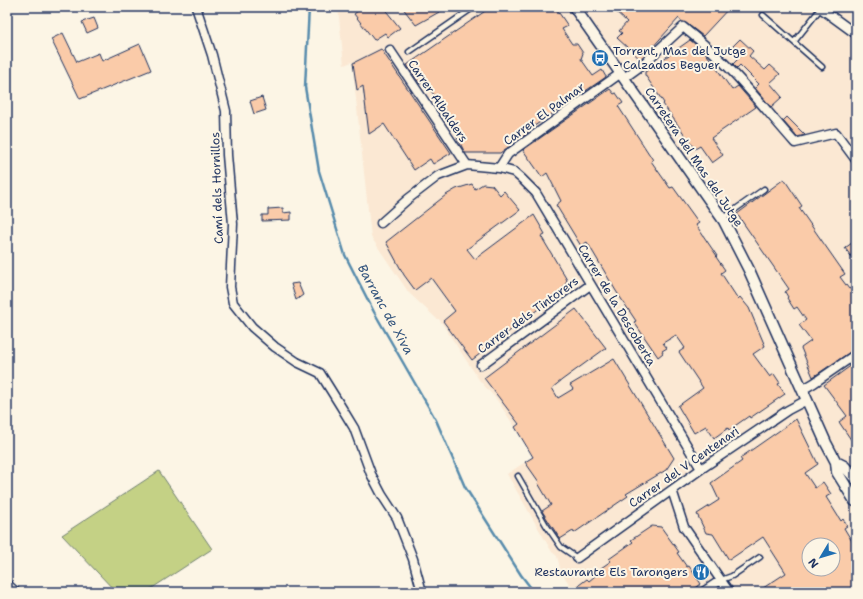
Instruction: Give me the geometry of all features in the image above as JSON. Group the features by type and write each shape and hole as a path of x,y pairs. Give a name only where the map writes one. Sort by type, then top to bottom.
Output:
{"street":[{"name":"Camí dels Hornillos","path":"196,7 212,55 226,111 227,155 233,224 230,287 233,303 252,327 275,347 297,362 320,373 354,428 371,474 382,495 397,518 413,559 422,592"},
{"name":"Carretera del Mas del Jutge","path":"574,7 722,218 749,270 826,444 836,462 837,472 856,503"},
{"path":"820,8 856,34"},
{"name":"Carrer El Palmar","path":"499,168 508,154 623,76 642,65 683,26 725,64 795,143 836,133 856,160"},
{"name":"Carrer Albalders","path":"390,50 467,165"},
{"path":"381,224 408,199 438,176 467,165 499,168"},
{"name":"Carrer de la Descoberta","path":"499,168 514,172 536,193 701,468"},
{"name":"Carrer dels Tintorers","path":"481,365 590,284"},
{"path":"802,390 856,354"},
{"name":"Carrer del V Centenari","path":"577,558 701,468 788,410 807,400"},
{"name":"Carretera del Mas del Jutge","path":"836,462 844,466 856,479"},
{"path":"672,490 684,527 729,592"},
{"path":"703,592 721,580"},
{"path":"7,584 16,592"}],"lane":[{"path":"409,52 474,7"},
{"path":"794,42 820,8"},
{"path":"763,15 822,67"},
{"path":"722,218 764,189"},
{"path":"518,476 546,525 561,547 577,558"},
{"path":"721,580 732,576 760,557"}],"shaded area":[{"path":"338,7 856,7 856,592 575,592 561,572 557,556 552,552 507,474 533,457 497,400 480,381 439,319 437,319 409,293 371,237 352,62 344,65"}],"green space":[{"path":"159,471 212,549 146,592 116,592 62,535"}],"building":[{"path":"363,7 383,7 400,28 388,37 385,33 374,40 354,14"},
{"path":"402,7 448,7 416,25"},
{"path":"491,7 555,7 568,26 562,29 572,44 577,44 583,53 581,59 593,76 602,70 606,77 527,131 528,133 500,153 465,153 457,137 462,134 424,81 420,84 407,65"},
{"path":"611,7 730,7 703,36 686,23 682,22 679,18 640,59 617,38 622,33 619,31 627,22"},
{"path":"94,18 98,28 87,33 82,22"},
{"path":"63,33 77,62 99,53 102,61 140,44 151,70 80,99 51,39"},
{"path":"740,39 753,51 749,56 765,70 770,65 780,74 770,83 782,97 771,107 755,88 759,84 740,65 737,68 733,64 742,55 733,46"},
{"path":"690,40 705,52 732,90 738,86 756,107 711,138 723,155 712,163 700,146 695,149 663,104 664,103 645,75 645,72"},
{"path":"381,49 451,153 433,164 430,159 414,170 384,124 369,134 363,86 357,90 353,63"},
{"path":"610,89 614,94 616,93 623,103 618,106 653,160 651,161 670,188 673,187 699,223 696,225 725,270 721,273 738,299 740,297 749,308 765,346 753,354 770,377 774,374 780,383 778,384 785,394 750,418 749,416 729,430 728,428 714,438 706,426 694,433 678,406 703,388 679,352 685,348 676,335 663,343 667,348 662,351 663,353 658,357 634,322 636,321 587,242 581,246 556,205 561,201 547,173 542,177 523,150"},
{"path":"262,97 266,110 254,114 250,101"},
{"path":"787,117 805,135 797,137 783,121"},
{"path":"784,179 802,206 799,208 845,274 840,277 849,289 856,285 856,348 813,377 801,348 811,341 799,325 806,320 797,307 794,309 785,292 789,289 737,214"},
{"path":"472,184 475,189 483,184 492,185 500,195 504,191 520,210 467,249 475,259 534,215 545,234 541,236 567,280 563,290 472,360 443,321 455,311 431,278 415,290 404,275 386,242 446,195 456,189"},
{"path":"283,208 283,213 291,212 291,220 262,221 262,215 268,215 268,209"},
{"path":"856,240 856,263 845,248"},
{"path":"298,283 303,295 296,300 291,284"},
{"path":"576,309 606,348 552,388 558,398 573,389 570,385 614,359 674,458 666,470 626,494 628,496 574,533 573,531 560,539 542,511 551,505 538,483 539,482 525,462 533,457 515,427 519,424 484,378"},
{"path":"856,362 856,447 839,422 847,416 824,385"},
{"path":"796,419 818,464 805,473 815,488 823,482 831,494 826,497 841,521 843,519 847,526 844,528 856,548 856,592 757,592 786,573 763,537 729,560 713,534 706,533 697,514 719,500 711,483 742,461 740,458"},
{"path":"652,526 661,527 679,552 677,553 687,567 689,566 701,584 690,592 578,592 575,588 587,579 589,581 600,572 601,568 611,561 609,559 633,542 631,540"}],"waterway":[{"name":"Barranc de Xiva","path":"309,7 305,87 319,171 345,255 374,312 436,420 465,487 521,575 534,592"}],"place":[{"name":"Torrent, Mas del Jutge - Calzados Beguer","path":"600,58"},
{"name":"Restaurante Els Tarongers","path":"701,572"}]}
